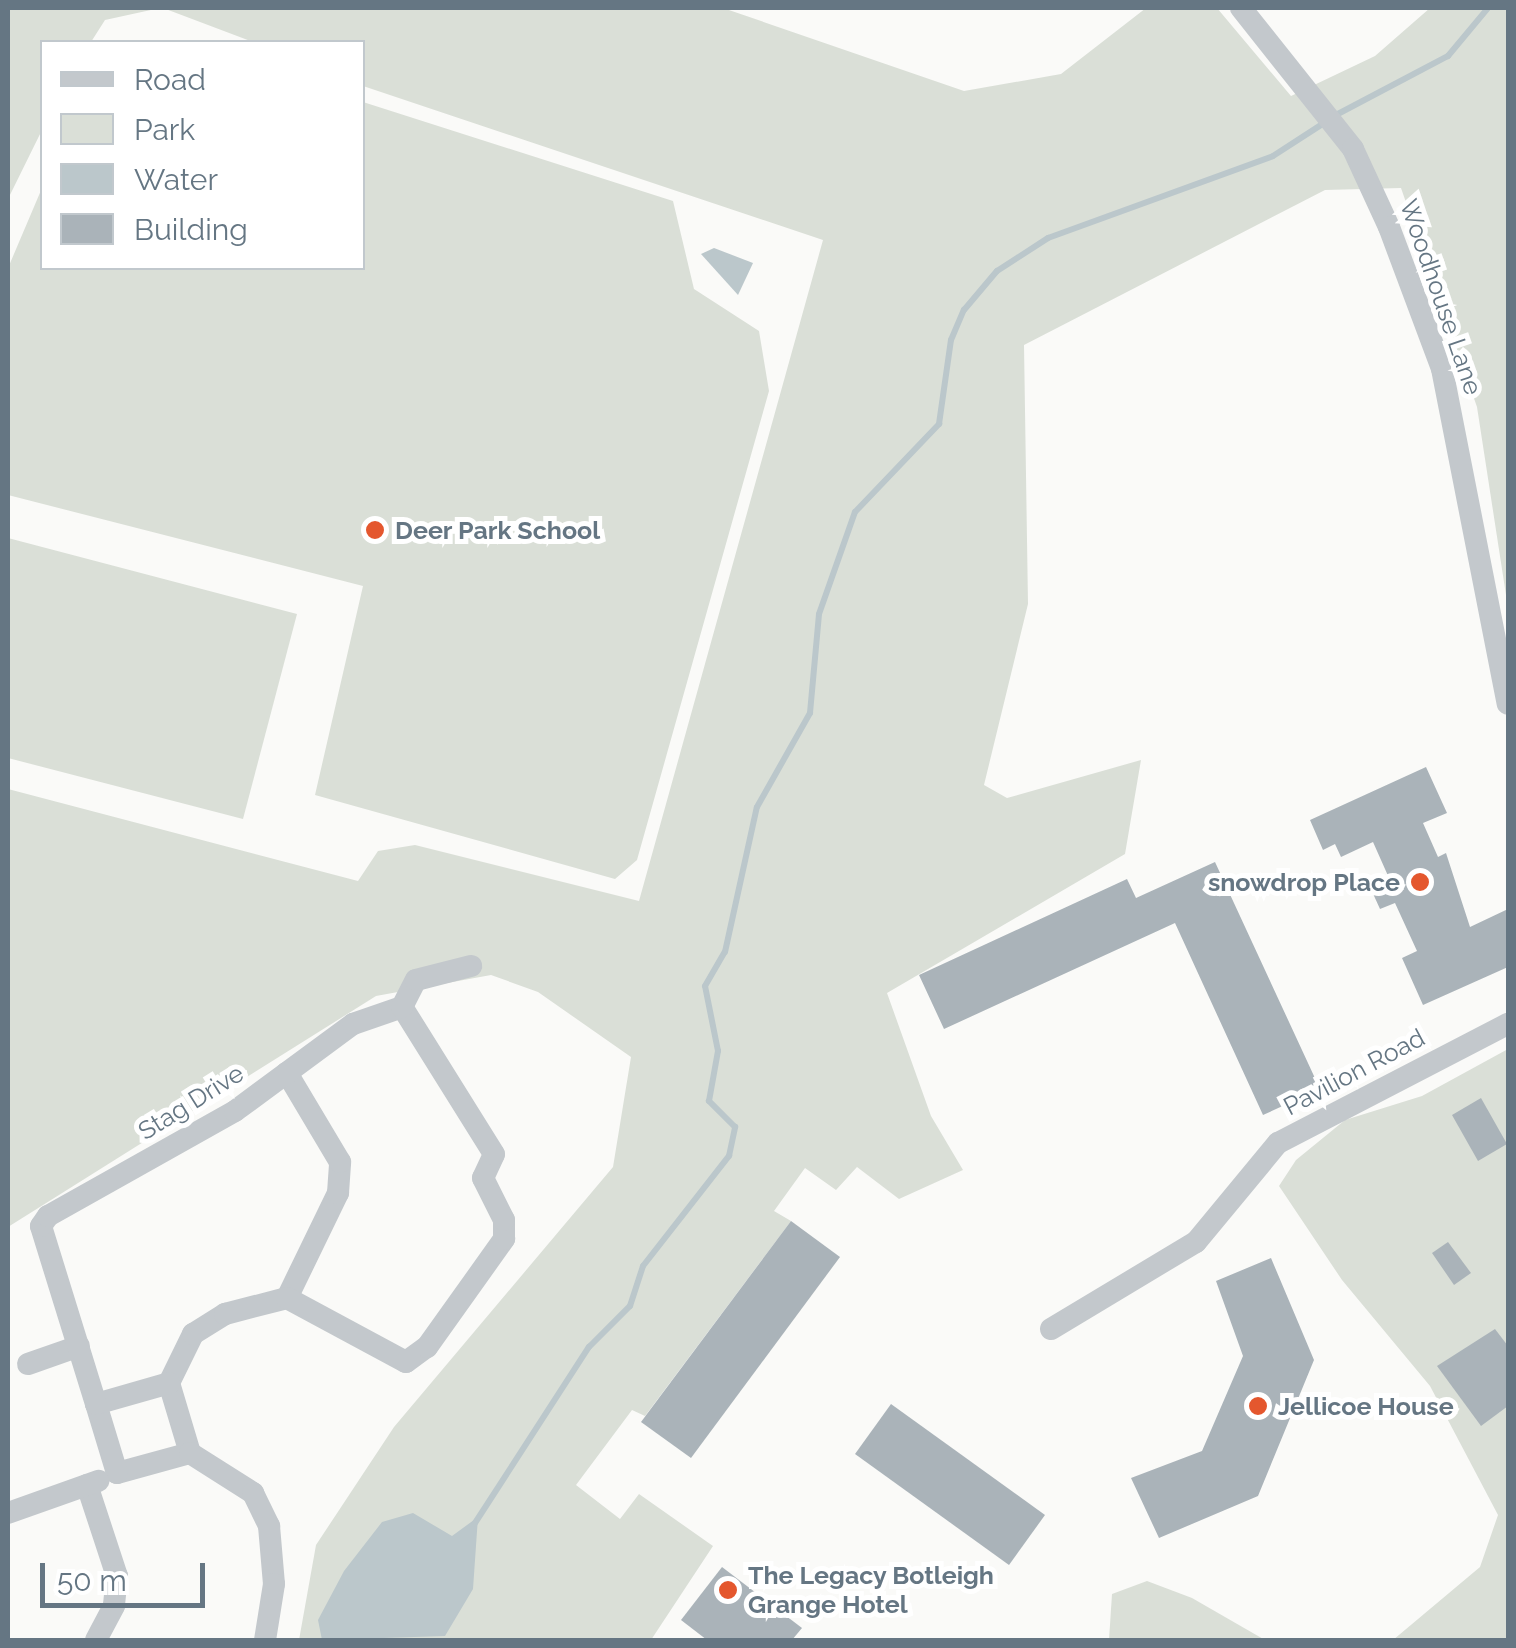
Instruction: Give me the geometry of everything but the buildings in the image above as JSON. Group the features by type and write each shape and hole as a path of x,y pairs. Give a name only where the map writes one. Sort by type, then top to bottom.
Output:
{"street":[{"name":"Woodhouse Lane","path":"1241,8 1322,106 1374,186 1442,369 1508,704"},
{"name":"Stag Drive","path":"117,1472 42,1226 48,1216 287,1073 353,1024 402,1006 416,980 471,966"},
{"path":"264,1640 274,1584 269,1526 253,1494 190,1453 170,1383 193,1334 225,1314 286,1298 406,1362 427,1347 504,1239 504,1220 482,1178 494,1154 402,1006"},
{"name":"Pavilion Road","path":"1050,1329 1196,1242 1278,1143 1508,1024"},
{"path":"286,1298 338,1193 340,1162 287,1073"},
{"path":"28,1364 79,1346"},
{"path":"96,1404 170,1383"},
{"path":"8,1513 117,1472 190,1453"},
{"path":"87,1485 116,1576 114,1606 96,1640"}],"green space":[{"path":"8,8 160,8 105,20 92,40 40,40 40,134 8,199"},
{"path":"163,8 723,8 964,91 1061,74 1146,8 1217,8 1291,96 1375,56 1430,8 1508,8 1508,608 1477,407 1401,188 1325,190 1024,345 1028,604 984,785 1007,798 1141,760 1125,854 887,993 931,1116 963,1170 899,1199 857,1167 836,1190 805,1168 774,1211 791,1221 645,1416 632,1410 576,1485 620,1519 639,1494 713,1546 651,1640 299,1640 316,1545 394,1427 613,1167 631,1057 538,992 491,975 376,996 8,1227 8,789 358,881 378,851 415,845 639,901 823,240 365,87 365,40 248,40"},
{"name":"Deer Park School","path":"365,103 673,201 694,289 759,331 769,391 637,860 615,879 315,795 363,586 8,495 8,268 40,193 40,270 365,270"},
{"path":"8,538 297,614 243,819 8,758"},
{"path":"1508,1049 1508,1640 1393,1640 1480,1567 1498,1515 1430,1386 1342,1280 1279,1186 1296,1160 1345,1120 1422,1096"},
{"path":"1147,1581 1192,1598 1265,1640 1109,1640 1112,1594"}],"water":[{"path":"714,248 753,263 738,295 701,254"},
{"path":"413,1513 452,1536 478,1517 473,1589 445,1636 322,1640 318,1620 344,1571 382,1522"}],"waterway":[{"path":"1334,116 1448,56 1488,8"},
{"path":"475,1523 589,1347 630,1306 643,1266 729,1156 735,1127 709,1101 718,1051 705,986 725,952 757,807 810,713 819,614 855,512 939,424 951,340 964,310 997,271 1048,238 1273,156 1324,123"}],"place":[{"name":"Deer Park School","path":"375,530"},
{"name":"snowdrop Place","path":"1420,882"},
{"name":"Jellicoe House","path":"1258,1406"},
{"name":"The Legacy Botleigh Grange Hotel","path":"728,1590"}]}
